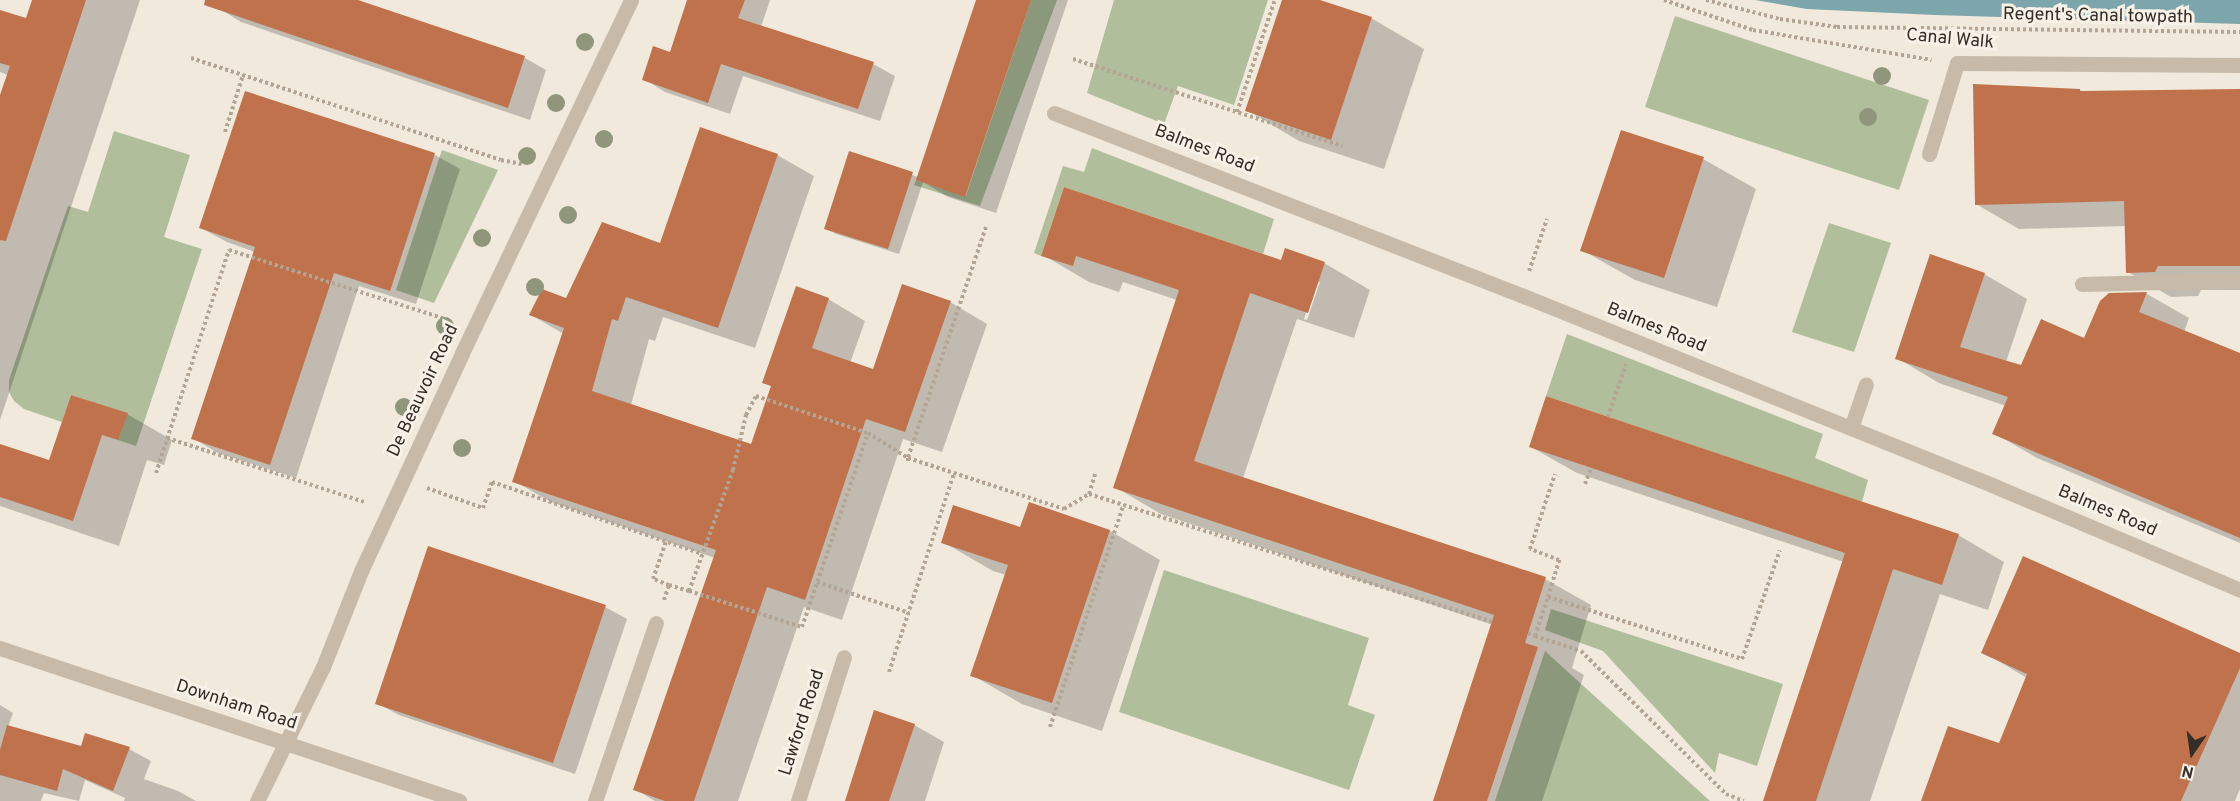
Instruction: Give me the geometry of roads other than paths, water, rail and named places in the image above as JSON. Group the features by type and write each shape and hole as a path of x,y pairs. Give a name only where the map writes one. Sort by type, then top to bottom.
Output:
{"street":[{"name":"De Beauvoir Road","path":"257,801 323,667 361,571 474,328 631,0"},
{"name":"Canal Walk","path":"1929,154 1957,63 2240,65"},
{"name":"Balmes Road","path":"1054,113 1851,428 2240,590"},
{"path":"2082,284 2240,280"},
{"path":"1851,428 1866,384"},
{"path":"595,801 656,623"},
{"name":"Downham Road","path":"0,648 459,801"},
{"name":"Lawford Road","path":"798,801 844,657"}],"water":[{"path":"1755,0 2240,0 2240,24 1807,9"}]}
